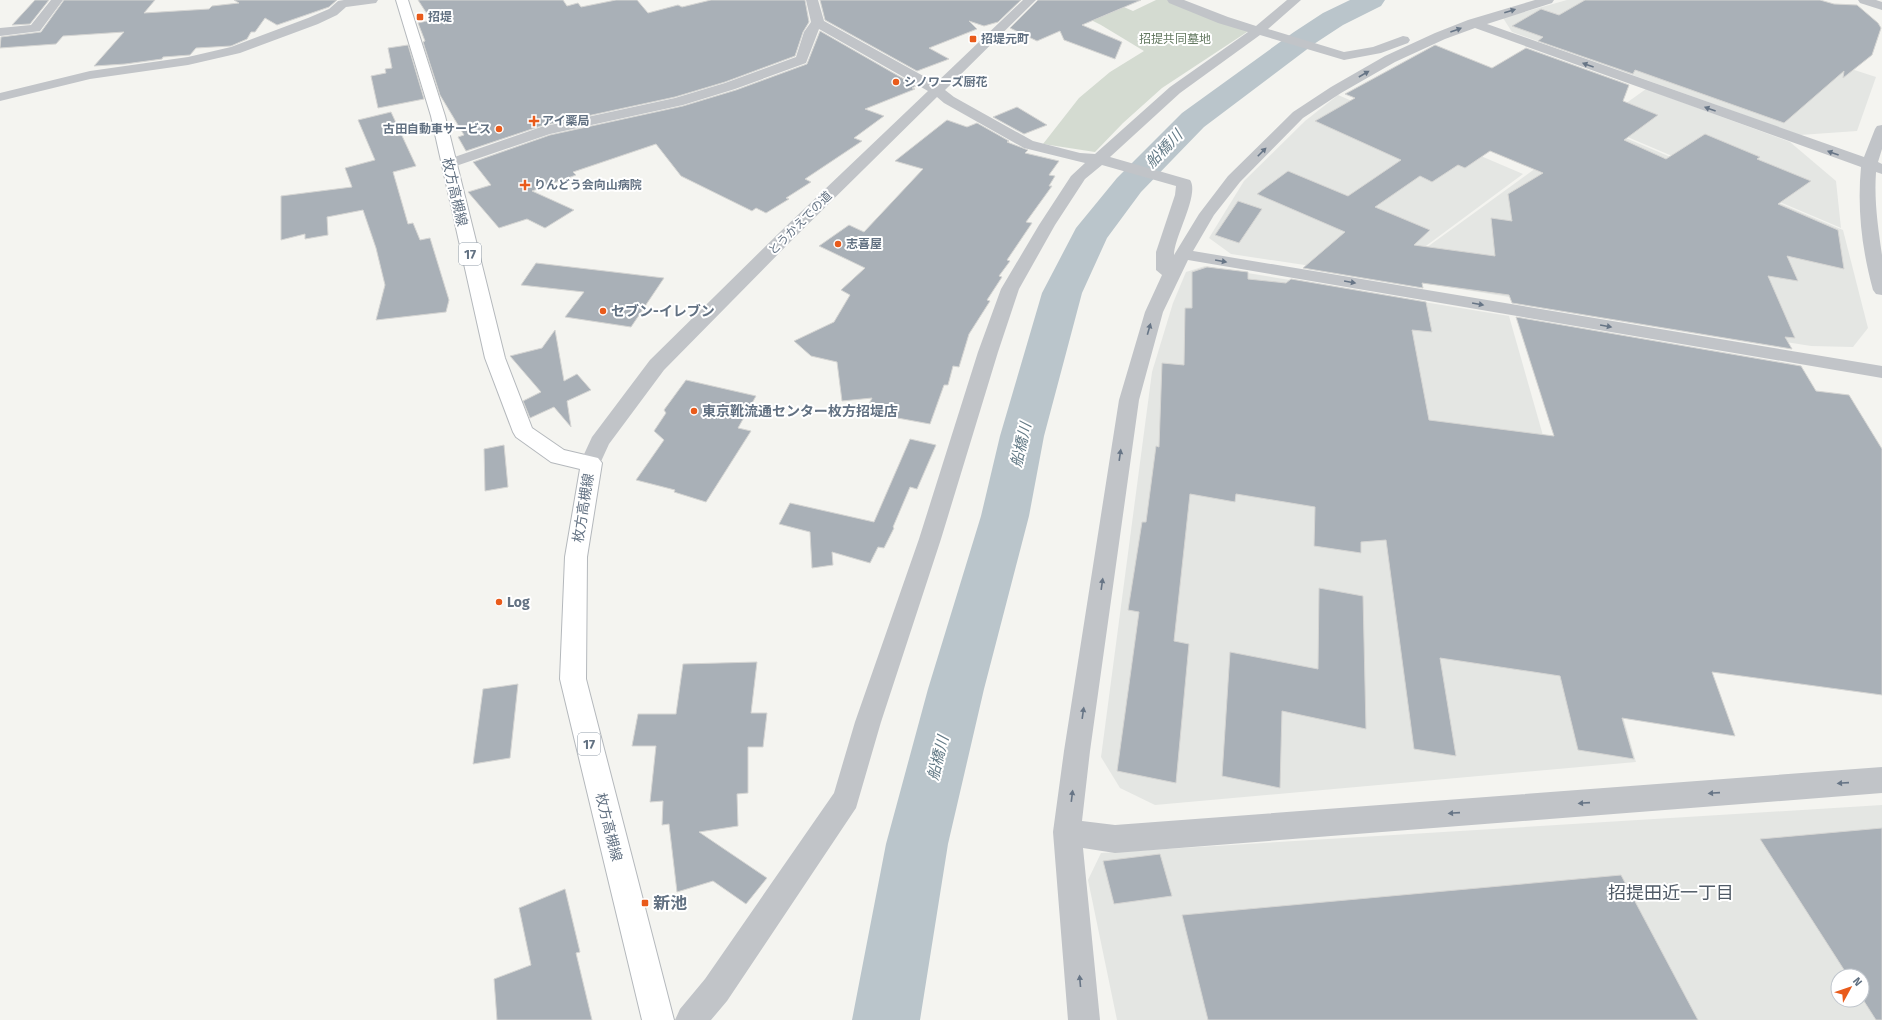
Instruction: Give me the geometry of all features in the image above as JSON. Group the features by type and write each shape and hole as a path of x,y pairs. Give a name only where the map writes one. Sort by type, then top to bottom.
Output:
{"main road":[{"name":"枚方高槻線","path":"402,0 438,116 448,164 495,358 523,432 558,457 591,463 576,557 573,679 658,1020"}],"street":[{"path":"0,32 35,28 57,0"},
{"path":"0,97 90,75 188,61 235,50 313,21 333,12 342,4 372,0"},
{"path":"812,0 818,23 937,90 949,100 1029,145 1079,158 1104,161 1184,183 1183,195 1165,252 1165,270 1172,272"},
{"name":"とうかえでの道","path":"591,463 599,442 657,365 786,236 1030,0"},
{"path":"1173,0 1223,20 1344,56 1376,50 1428,31 1440,36"},
{"path":"691,1020 716,990 846,799 868,722 930,539 988,352 1010,289 1050,220 1079,176 1104,161 1175,90 1263,31 1295,0"},
{"path":"1084,1020 1067,832 1078,743 1129,400 1154,312 1172,272 1207,214 1234,180 1298,115 1336,90 1390,59 1440,36 1473,23 1548,0"},
{"path":"1864,0 1882,6"},
{"path":"448,164 546,130 685,100 800,60 806,51 806,43 811,29 818,23"},
{"path":"1473,23 1876,168"},
{"path":"1882,129 1867,213 1878,278 1882,290"},
{"path":"1183,254 1882,372"},
{"path":"1067,832 1115,839 1882,780"}],"shaded area":[{"path":"1567,0 1639,0 1876,77 1857,131 1800,135 1512,32 1503,18"},
{"path":"1646,89 1790,142 1836,181 1841,228 1597,124"},
{"path":"1338,95 1523,174 1384,277 1231,254 1209,238 1244,181 1305,121"},
{"path":"1595,125 1843,230 1868,328 1853,347 1811,346 1386,277"},
{"path":"1205,266 1509,316 1636,762 1155,805 1120,788 1101,757 1152,372 1173,303 1186,272"},
{"path":"1882,805 1882,1020 1117,1020 1088,880 1101,853"}],"green space":[{"name":"招提共同墓地","path":"1156,0 1167,0 1250,30 1162,88 1123,123 1095,152 1043,144 1079,98 1110,72 1144,51 1101,25 1079,14 1110,1 1133,11"}],"building":[{"path":"35,0 49,0 30,24 12,25"},
{"path":"64,0 155,0 144,13 209,9 212,6 239,3 234,0 337,0 329,7 277,25 265,18 255,32 251,32 247,39 231,46 196,48 190,55 163,57 162,59 94,66 124,32 63,36 56,44 0,48 1,37 41,32"},
{"path":"418,0 563,0 567,6 578,3 581,7 616,0 637,0 648,13 678,5 682,7 711,0 805,0 809,22 803,32 795,56 725,82 675,97 541,126 466,151 458,137 464,135 440,95 423,42 425,41 418,23 431,20"},
{"path":"820,0 1021,0 998,22 984,26 969,21 977,29 929,48 949,59 917,71 825,20"},
{"path":"1038,0 1141,0 1082,25 1122,42 1115,59 1064,40 1060,31 1037,41 1010,28"},
{"path":"1585,0 1820,0 1834,4 1857,5 1878,23 1881,28 1872,55 1843,78 1844,71 1784,123 1635,70 1633,74 1538,41 1543,37 1512,26 1541,9 1559,15"},
{"path":"820,31 916,86 912,88 915,89 865,109 884,116 854,138 862,141 805,179 811,182 786,198 789,199 766,213 756,208 752,211 681,176 656,144 573,172 576,175 532,191 574,210 545,228 527,219 499,228 468,192 491,185 473,162 550,135 683,106 736,90 807,64"},
{"path":"408,45 424,99 378,108 371,76 386,73 385,69 392,68 388,48"},
{"path":"1435,45 1492,68 1526,48 1629,85 1623,101 1658,115 1624,140 1666,159 1705,134 1760,157 1757,159 1811,181 1778,204 1838,230 1844,269 1787,256 1798,281 1768,276 1795,338 1785,337 1792,349 1512,303 1509,295 1422,283 1423,288 1303,268 1345,232 1257,194 1288,171 1348,196 1401,160 1315,121 1355,98 1345,94","holes":["1490,151 1543,173 1508,194 1512,221 1491,218 1495,256 1414,245 1430,230 1375,207 1420,176 1432,182 1458,165 1465,168"]},
{"path":"1017,107 1047,125 1024,134 993,117"},
{"path":"391,112 416,166 393,172 408,224 413,223 420,240 430,238 449,300 446,312 376,320 385,285 376,248 363,210 327,217 328,235 305,239 305,234 281,240 281,196 352,187 345,168 375,160 358,120"},
{"path":"947,120 967,127 977,123 1009,141 1007,142 1028,150 1025,153 1059,161 1049,175 1055,176 1049,186 1052,186 1026,222 1032,223 1007,260 1010,261 999,276 1002,277 987,300 990,301 969,334 959,367 953,366 948,385 944,385 930,424 865,412 872,398 842,401 837,362 811,356 794,341 834,322 850,295 841,290 865,268 819,246 849,225 864,232 923,169 895,161"},
{"path":"1238,201 1262,209 1239,243 1215,235"},
{"path":"536,263 664,278 631,327 565,317 584,292 521,285"},
{"path":"1207,267 1248,272 1248,279 1286,283 1291,279 1426,302 1432,332 1412,330 1429,420 1554,436 1516,317 1801,366 1816,391 1849,395 1882,449 1882,695 1712,672 1735,736 1622,718 1634,759 1578,750 1560,676 1440,658 1456,756 1414,749 1386,540 1361,542 1361,553 1314,546 1315,507 1236,494 1235,502 1190,494 1174,641 1189,644 1176,783 1117,771 1139,612 1128,610 1142,522 1146,522 1156,446 1159,447 1162,363 1184,365 1185,308 1192,308 1192,272"},
{"path":"555,330 564,381 577,374 591,390 567,401 571,427 554,407 530,418 523,401 541,392 510,356 542,348"},
{"path":"686,380 756,396 738,428 751,431 706,502 674,492 675,490 636,480 664,440 654,431 666,413 664,410"},
{"path":"910,439 936,445 917,489 910,487 893,527 894,528 884,548 878,547 870,563 832,552 833,565 812,568 810,532 779,524 790,503 874,522"},
{"path":"504,445 508,487 485,491 484,449"},
{"path":"1319,588 1363,596 1366,729 1282,711 1280,788 1222,776 1230,652 1318,669"},
{"path":"757,662 751,713 767,713 763,747 748,747 748,793 737,794 738,826 699,832 767,878 746,904 713,881 677,892 669,824 662,825 663,801 650,802 656,746 632,746 638,714 676,714 683,664"},
{"path":"518,684 510,758 473,764 483,689"},
{"path":"1882,828 1882,1020 1876,1020 1868,1008 1870,1008 1870,968 1843,968 1760,839"},
{"path":"1160,854 1172,896 1114,904 1103,861"},
{"path":"1621,875 1698,1020 1208,1020 1182,915"},
{"path":"565,889 580,952 576,953 592,1020 497,1020 494,979 531,965 519,908"}],"waterway":[{"name":"船橋川","path":"886,1020 917,844 956,689 1005,516 1022,436 1062,293 1089,236 1129,185 1193,120 1304,38 1333,19 1371,0"}],"place":[{"name":"招堤","path":"420,17"},
{"name":"招堤元町","path":"973,39"},
{"name":"シノワーズ厨花","path":"896,82"},
{"name":"アイ薬局","path":"534,121"},
{"name":"古田自動車サービス","path":"499,129"},
{"name":"りんどう会向山病院","path":"525,185"},
{"name":"志喜屋","path":"838,244"},
{"name":"セブン-イレブン","path":"603,311"},
{"name":"東京靴流通センター枚方招堤店","path":"694,411"},
{"name":"Log","path":"499,602"},
{"name":"新池","path":"645,903"}],"district":[{"name":"招提田近一丁目","path":"1671,893"}]}
